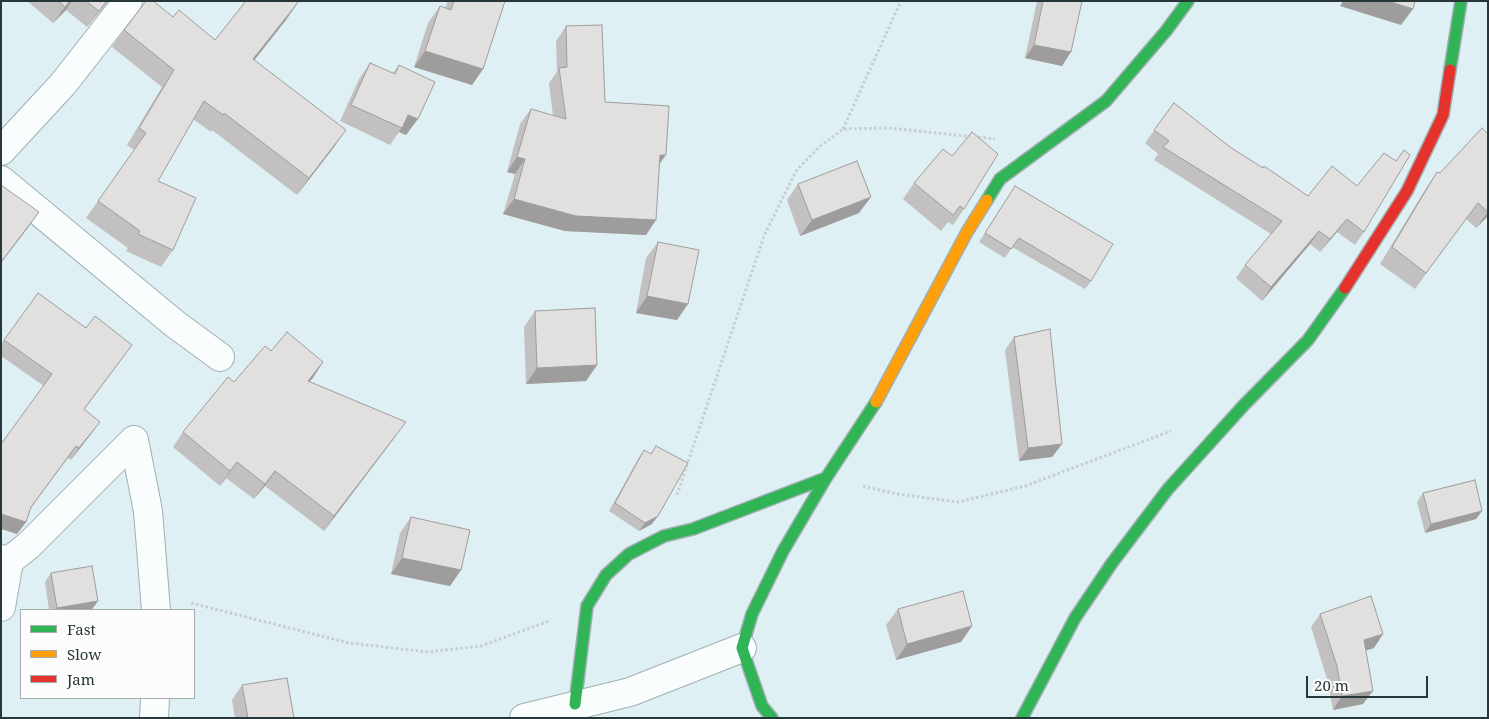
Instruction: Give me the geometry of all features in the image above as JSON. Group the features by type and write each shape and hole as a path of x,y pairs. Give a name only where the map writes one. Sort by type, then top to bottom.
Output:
{"street":[{"path":"1,150 63,84 128,1"},
{"path":"772,718 762,706 742,648 752,614 783,551 826,478 870,412 967,232 1000,178 1106,101 1166,31 1188,1"},
{"path":"1022,718 1075,618 1112,563 1168,489 1244,405 1308,340 1358,270 1407,191 1442,115 1461,1"},
{"path":"1,180 167,318 220,356"},
{"path":"1,607 5,560 96,480 134,440 148,511 156,602"},
{"path":"575,704 587,606 606,575 629,554 664,536 694,528 751,508 826,478"},
{"path":"524,718 630,692 742,648"},
{"path":"154,718 155,699"}],"path":[{"path":"664,536 764,236 796,171 819,146 843,129 902,1"},
{"path":"843,129 889,128 1045,144"},
{"path":"826,478 897,494 958,502 1025,486 1173,430"},
{"path":"156,602 189,609"},
{"path":"195,610 349,643 428,652 481,646 587,606"}],"building":[{"path":"58,1 70,1 65,7"},
{"path":"86,1 107,1 99,11"},
{"path":"146,1 153,1 173,17 179,10 215,40 246,1 299,1 253,59 346,130 309,178 224,113 223,115 204,101 158,181 196,198 173,250 138,234 140,231 98,201 146,133 139,128 174,70 124,30"},
{"path":"454,1 505,1 483,69 425,51 440,6 451,10"},
{"path":"1043,1 1082,1 1071,52 1034,45"},
{"path":"1388,1 1415,1 1413,9"},
{"path":"602,25 605,102 669,106 666,155 660,155 656,220 576,216 514,199 525,159 517,157 531,109 566,119 559,68 567,67 566,26"},
{"path":"370,63 395,74 399,65 435,82 418,119 408,115 402,128 351,105"},
{"path":"1174,103 1230,147 1263,168 1264,166 1308,196 1332,166 1357,186 1384,153 1396,161 1404,150 1410,155 1364,232 1347,219 1330,239 1319,231 1271,287 1245,265 1282,221 1163,147 1169,141 1154,130"},
{"path":"1482,128 1488,134 1488,212 1478,203 1426,273 1392,247 1437,172 1440,173"},
{"path":"972,132 998,154 964,209 960,206 953,215 914,183 943,149 952,156"},
{"path":"857,161 871,197 812,220 798,184"},
{"path":"1,185 39,212 1,262"},
{"path":"1015,186 1113,244 1091,281 1019,238 1011,249 985,233"},
{"path":"658,242 699,250 688,304 647,296"},
{"path":"38,293 86,328 95,316 132,345 84,409 100,422 79,448 76,446 31,507 26,522 1,514 1,444 52,374 4,340"},
{"path":"595,308 597,365 537,368 535,311"},
{"path":"1050,329 1062,444 1028,448 1014,337"},
{"path":"287,332 323,362 308,381 406,422 334,516 275,471 265,484 237,462 230,471 183,432 228,377 234,382 265,346 271,351"},
{"path":"656,446 688,463 658,516 645,523 615,503 644,450 651,454"},
{"path":"1475,480 1482,511 1431,524 1423,493"},
{"path":"411,517 470,530 461,570 402,558"},
{"path":"92,566 98,601 57,608 51,573"},
{"path":"963,591 972,626 907,644 898,609"},
{"path":"1371,596 1383,634 1364,640 1373,691 1342,696 1337,666 1320,614"},
{"path":"287,678 294,718 248,718 242,685"}],"traffic: fast":[{"path":"987,200 1000,179 1106,101 1166,31 1188,1"},
{"path":"1450,70 1461,1"},
{"path":"1022,718 1075,618 1112,563 1168,489 1244,405 1308,340 1345,288"},
{"path":"772,718 762,706 742,648 752,614 783,551 826,478 876,402"},
{"path":"575,704 587,606 606,575 629,554 664,536 693,529 826,478"}],"traffic: slow":[{"path":"876,402 967,232 987,200"}],"traffic: jam":[{"path":"1345,288 1407,191 1443,115 1450,70"}]}
